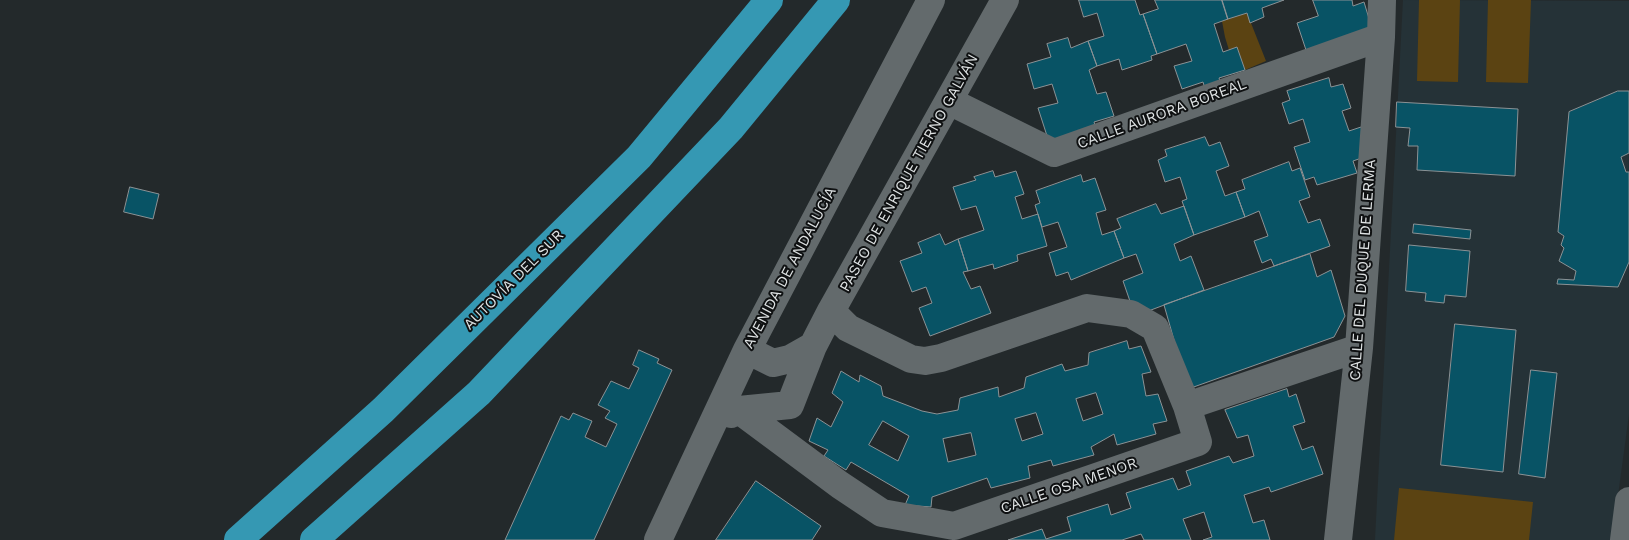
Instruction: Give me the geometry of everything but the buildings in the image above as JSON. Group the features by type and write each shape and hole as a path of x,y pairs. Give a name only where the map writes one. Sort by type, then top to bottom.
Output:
{"highway":[{"name":"AUTOVÍA DEL SUR","path":"238,540 383,410 639,157 769,0"},
{"path":"314,540 479,393 731,128 836,0"}],"street":[{"name":"AVENIDA DE ANDALUCÍA","path":"658,540 747,350 931,0"},
{"name":"PASEO DE ENRIQUE TIERNO GALVÁN","path":"790,405 813,346 831,311 1005,0"},
{"name":"CALLE DEL DUQUE DE LERMA","path":"1338,540 1359,348 1382,0"},
{"name":"CALLE AURORA BOREAL","path":"949,101 1054,153 1381,37"},
{"path":"831,311 848,328 911,359 925,361 941,358 1087,308 1131,314 1155,328 1187,406 1359,348"},
{"path":"747,350 773,363 790,359 813,346"},
{"path":"713,421 739,410 790,405 782,441 739,410"},
{"name":"CALLE OSA MENOR","path":"782,441 882,514 954,526 1198,442 1187,406"},
{"path":"1624,540 1629,501"}],"shaded area":[{"path":"1403,0 1629,1 1629,414 1612,540 1375,540"},
{"path":"1419,0 1460,0 1458,82 1417,81"},
{"path":"1488,0 1531,0 1528,83 1486,82"},
{"path":"1247,13 1266,61 1245,70 1237,47 1229,50 1222,21"},
{"path":"1399,488 1533,502 1529,540 1394,540"}]}
